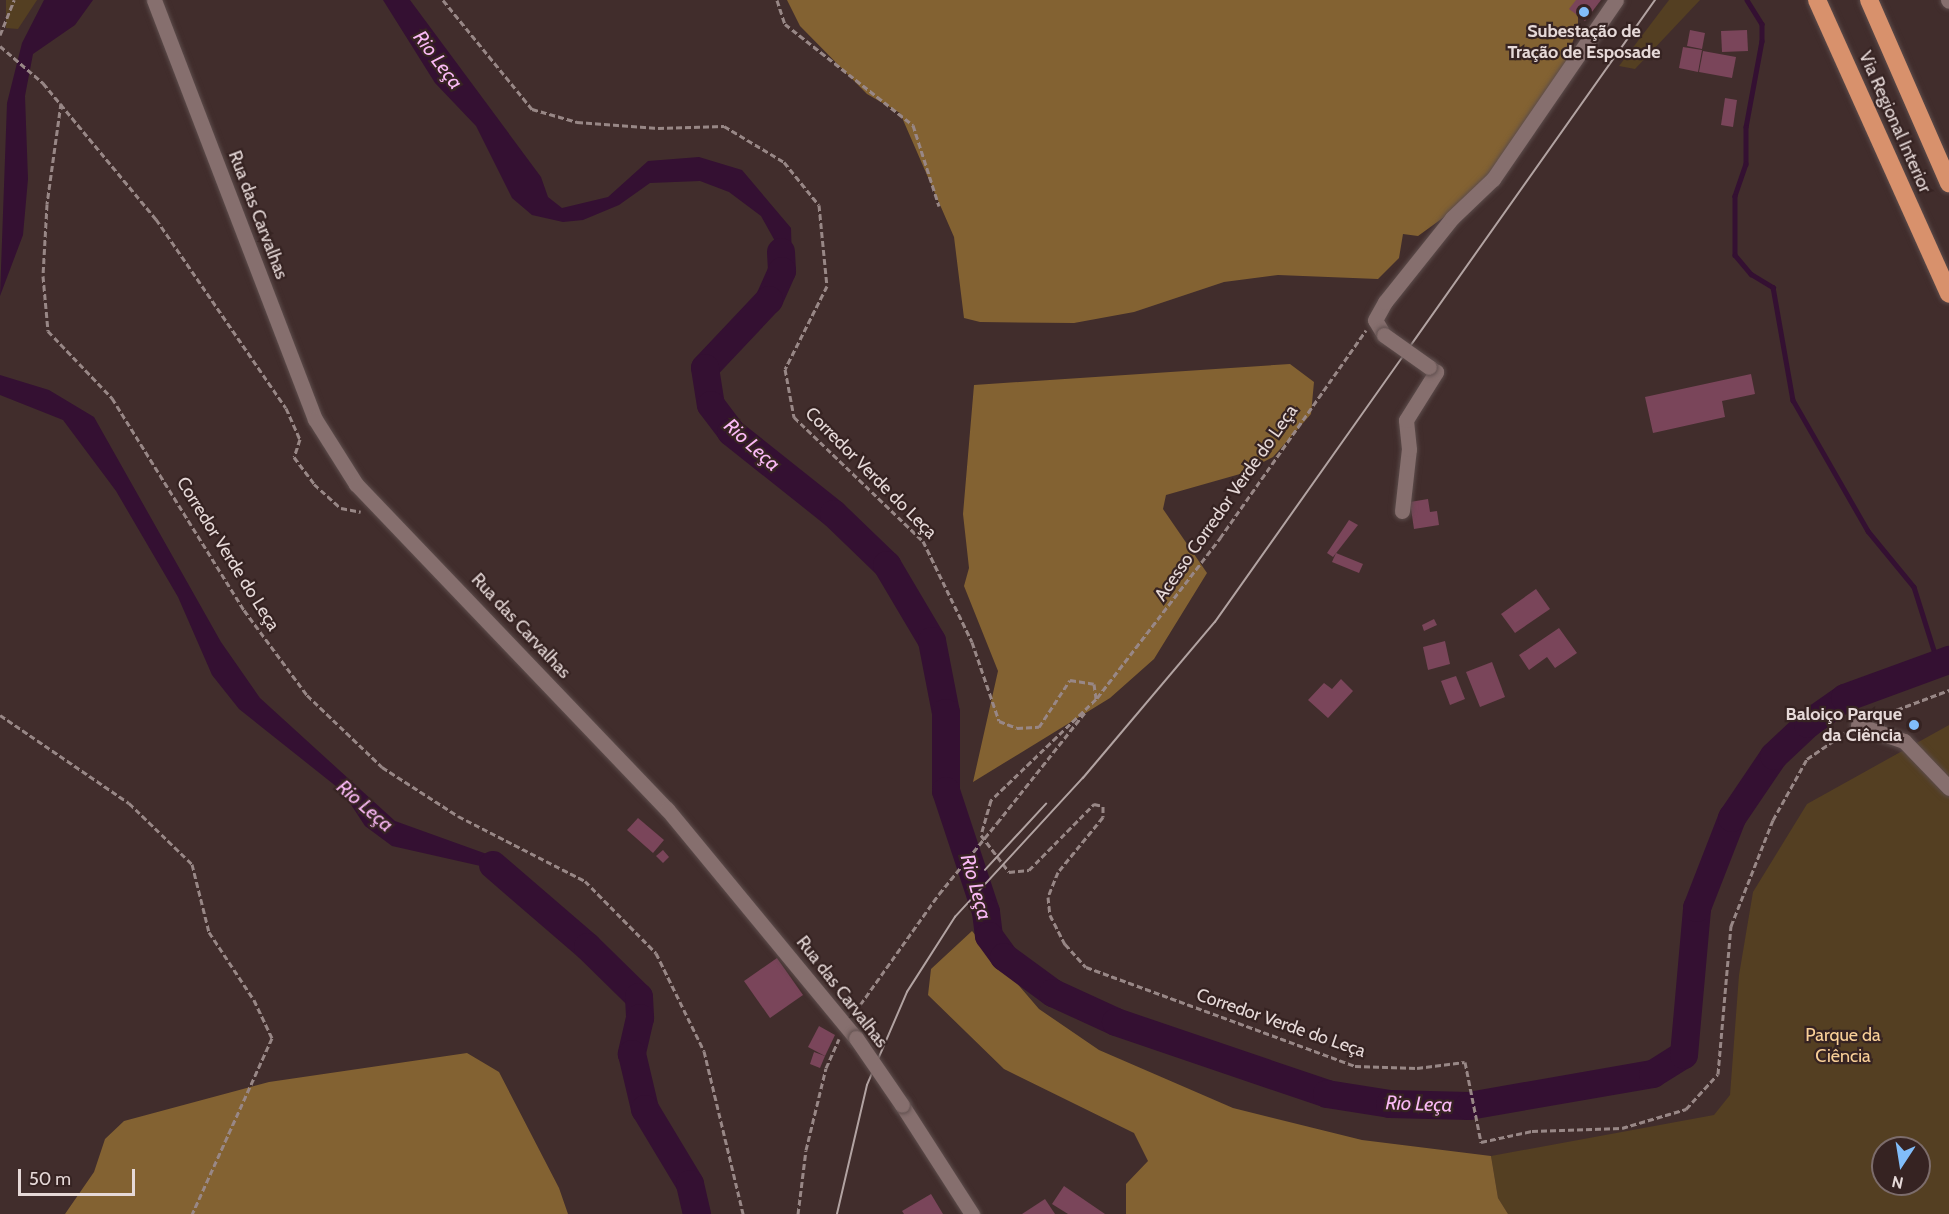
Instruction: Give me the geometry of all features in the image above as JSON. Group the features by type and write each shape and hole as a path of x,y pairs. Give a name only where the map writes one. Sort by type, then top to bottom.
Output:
{"highway":[{"name":"Via Regional Interior","path":"1817,0 1949,294"},
{"name":"Via Regional Interior","path":"1869,0 1949,183"}],"street":[{"name":"Rua das Carvalhas","path":"154,0 315,419 356,484 392,518 667,809 856,1038 972,1214"},
{"path":"1402,511 1409,449 1406,420 1436,372 1384,335 1375,321 1452,218 1493,179 1616,0"},
{"path":"1858,725 1904,741 1949,788"}],"path":[{"path":"0,35 14,0"},
{"name":"Corredor Verde do Leça","path":"443,0 532,109 577,122 658,128 724,126 784,162 819,205 825,246 826,286 785,369 794,417 923,541 944,575 972,642 999,721 1017,728 1039,727 1070,680 1094,684 1096,699 990,800 981,835 1010,872 1029,870 1094,804 1103,806 1102,817 1058,872 1048,897 1050,915 1065,944 1086,967 1355,1066 1417,1068 1465,1062 1481,1142 1532,1131 1633,1125 1686,1109 1718,1074 1731,926 1773,820 1807,759 1858,725 1949,690"},
{"path":"777,0 786,24 913,125 939,206"},
{"path":"0,46 44,83 156,219 286,408 300,439 294,457 314,484 341,508 392,518"},
{"name":"Corredor Verde do Leça","path":"61,103 46,204 43,276 48,331 112,398 244,610 307,696 382,767 458,816 585,881 656,953 704,1051 743,1214"},
{"name":"Acesso Corredor Verde do Leça","path":"1096,699 1149,635 1357,339 1375,321"},
{"path":"939,894 1096,699"},
{"path":"0,715 129,803 192,864 209,932 254,1000 272,1038 192,1214"}],"green space":[{"path":"6,0 37,0 18,29 6,28"},
{"path":"1669,0 1700,0 1635,69 1619,66"},
{"name":"Parque da Ciência","path":"1949,725 1949,1214 1508,1214 1498,1198 1491,1156 1714,1115 1730,1095 1739,975 1753,892 1807,804"}],"shaded area":[{"path":"787,0 1578,0 1578,26 1560,80 1469,199 1418,236 1403,234 1399,258 1378,279 1278,275 1224,282 1134,312 1074,323 980,322 964,318 954,237 900,113 867,94 800,26"},
{"path":"1290,364 1314,382 1311,414 1273,457 1240,474 1166,495 1163,509 1207,573 1154,659 1110,698 973,782 998,671 964,586 969,568 963,514 974,385"},
{"path":"972,931 1039,1009 1099,1050 1233,1108 1362,1140 1491,1156 1498,1198 1508,1214 1126,1214 1126,1184 1148,1161 1134,1133 1004,1069 928,995 931,969"},
{"path":"467,1053 499,1072 559,1188 568,1214 65,1214 94,1172 105,1139 124,1121 269,1082"}],"water":[{"path":"44,0 93,0 75,25 33,54 25,96 28,179 23,235 0,296 7,103 22,43"},
{"path":"383,0 410,0 541,177 548,197 562,208 608,197 648,161 699,157 742,170 791,228 792,261 777,292 771,288 776,243 761,216 729,192 700,181 650,183 619,205 583,220 563,222 532,215 512,198 476,126 435,83"},
{"path":"0,375 49,390 94,417 221,642 260,698 395,821 509,862 533,886 516,893 485,867 392,846 365,826 342,791 239,709 212,675 178,597 116,491 63,420 0,395"}],"building":[{"name":"Subestação de Tração de Esposade","path":"1576,0 1601,0 1585,21 1569,9"},
{"path":"1690,30 1705,33 1702,49 1687,46"},
{"path":"1747,30 1748,51 1722,52 1721,31"},
{"path":"1683,47 1702,50 1698,72 1679,68"},
{"path":"1703,51 1736,57 1732,78 1699,72"},
{"path":"1725,98 1737,100 1733,127 1721,125"},
{"path":"1751,374 1755,394 1722,401 1725,417 1653,433 1645,397"},
{"path":"1428,499 1430,512 1437,511 1439,525 1414,529 1410,502"},
{"path":"1349,520 1358,525 1333,557 1327,553"},
{"path":"1336,553 1363,564 1359,573 1332,562"},
{"path":"1536,589 1550,609 1515,633 1501,614"},
{"path":"1434,619 1437,625 1424,631 1422,625"},
{"path":"1559,628 1577,653 1555,668 1547,657 1529,670 1519,655"},
{"path":"1445,641 1450,664 1428,670 1423,647"},
{"path":"1492,662 1505,697 1480,707 1466,672"},
{"path":"1456,676 1465,699 1450,705 1441,681"},
{"path":"1341,679 1353,691 1328,718 1308,700 1324,683 1332,689"},
{"path":"638,818 664,840 653,853 627,830"},
{"path":"663,850 669,857 663,863 656,856"},
{"path":"777,958 803,995 770,1018 744,981"},
{"path":"819,1026 835,1035 825,1056 808,1047"},
{"path":"814,1052 825,1056 820,1068 810,1064"},
{"path":"1064,1186 1105,1214 1068,1214 1052,1204"},
{"path":"931,1194 943,1214 904,1214 902,1211"},
{"path":"1045,1199 1055,1214 1022,1214"}],"waterway":[{"path":"1747,0 1762,24 1762,41 1746,127 1746,164 1735,196 1735,255 1751,274 1773,287 1793,400 1868,531 1914,587 1938,663"},
{"name":"Rio Leça","path":"781,252 782,271 769,300 705,368 711,405 731,432 834,514 887,565 932,641 946,713 946,791 986,912 989,936 1004,957 1053,993 1116,1022 1327,1094 1390,1104 1469,1106 1653,1074 1684,1055 1697,908 1732,818 1774,756 1808,724 1845,698 1949,660"},
{"name":"Rio Leça","path":"493,865 588,947 639,997 640,1018 632,1054 645,1109 690,1184 697,1214"}],"tram line":[{"path":"837,1214 867,1085 907,992 955,917 1083,778 1215,622 1655,0"},
{"path":"985,870 1046,804"}],"place":[{"name":"Subestação de Tração de Esposade","path":"1584,12"},
{"name":"Baloiço Parque da Ciência","path":"1914,725"}]}
